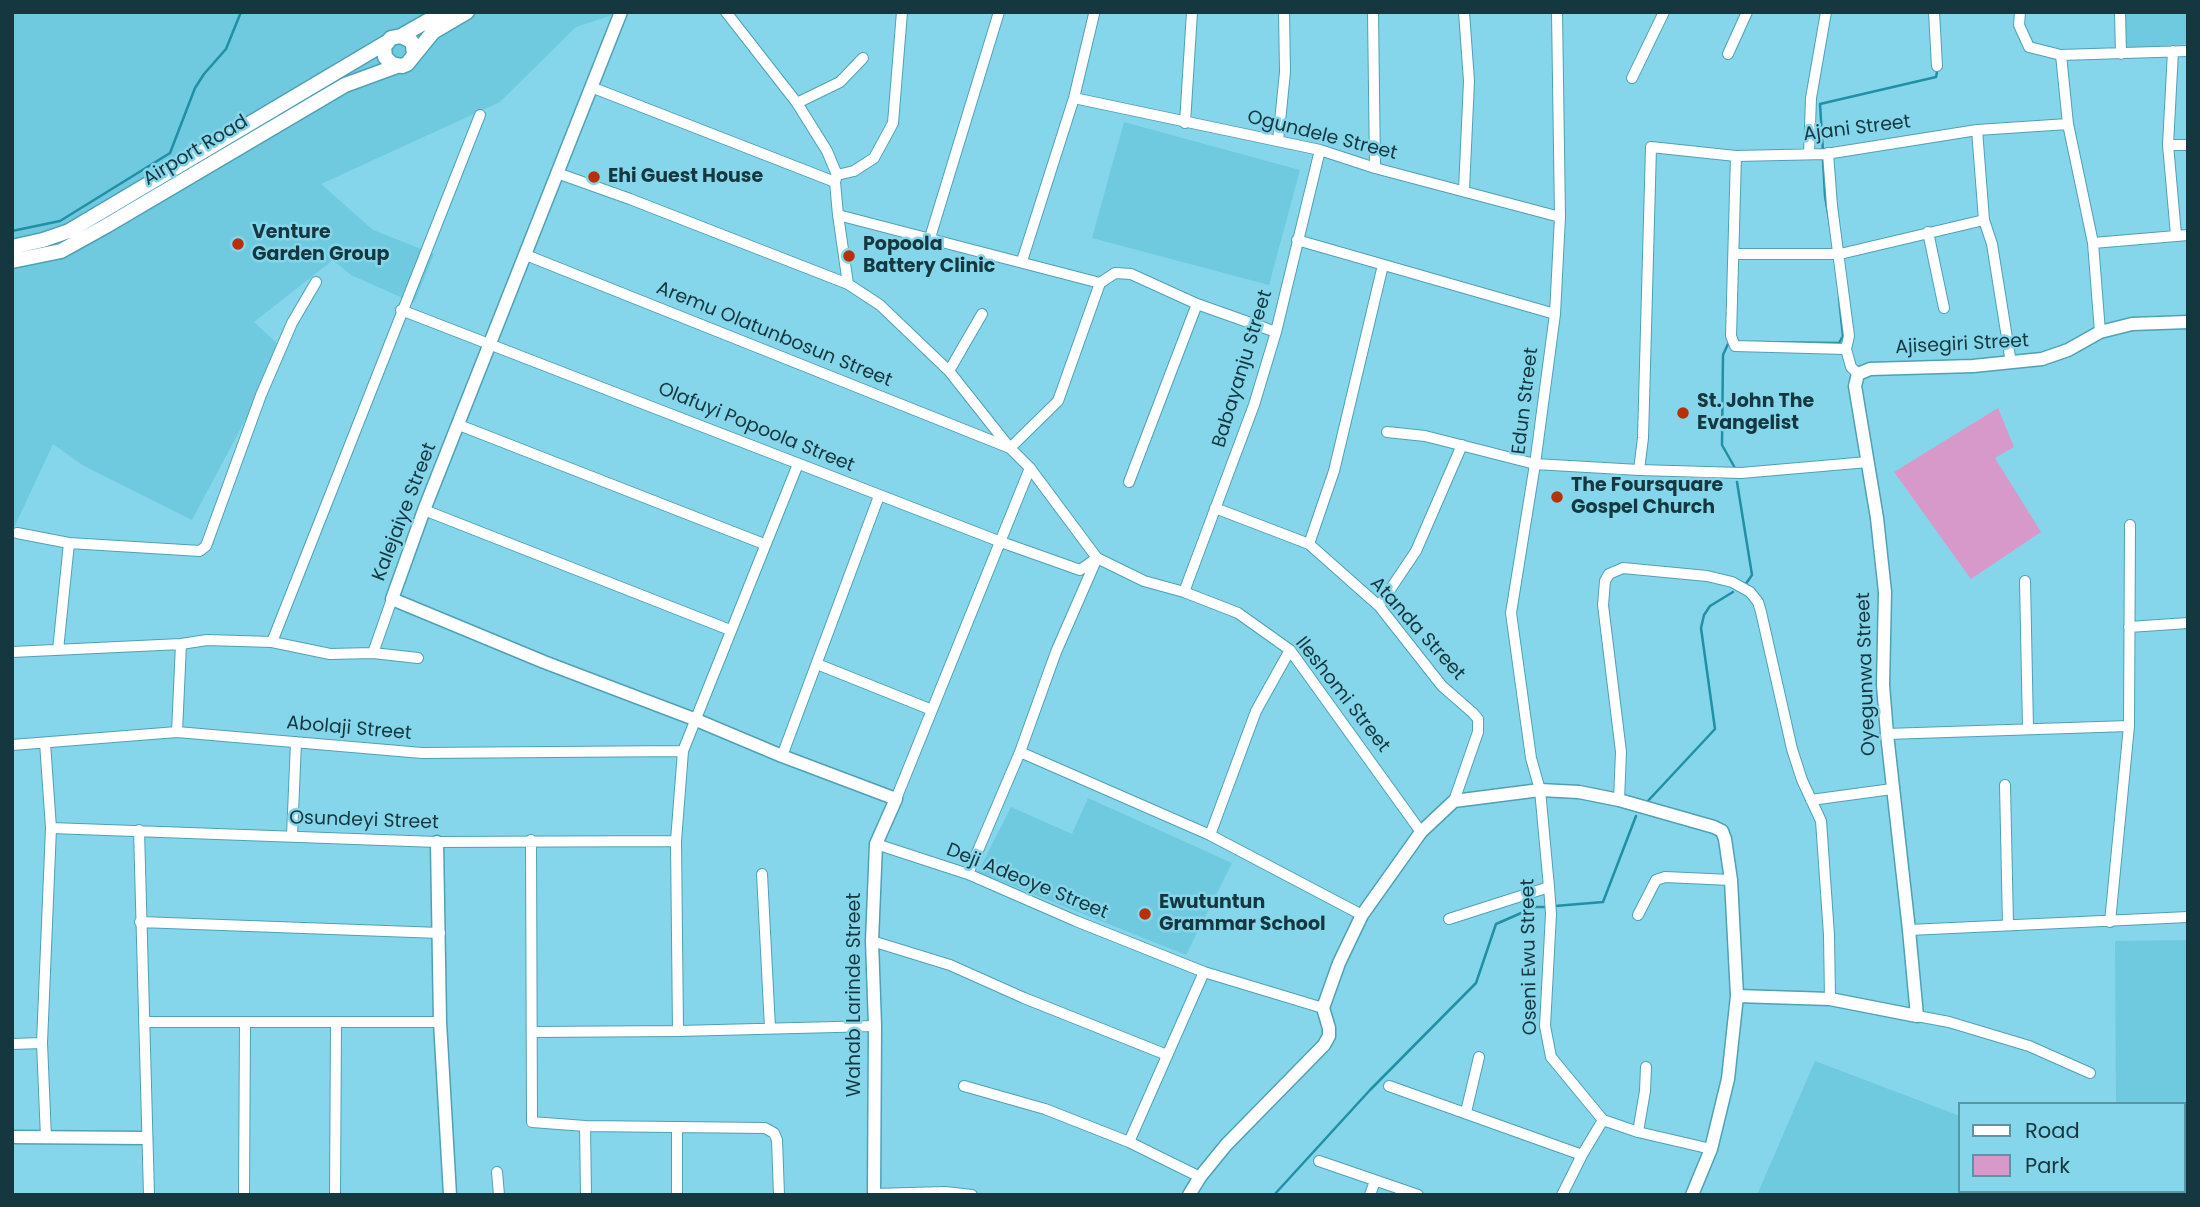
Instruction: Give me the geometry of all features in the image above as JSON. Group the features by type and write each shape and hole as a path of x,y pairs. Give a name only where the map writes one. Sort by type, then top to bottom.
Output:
{"main road":[{"path":"443,12 387,42 385,57 388,61 397,66 407,64 433,32 467,12"},
{"path":"401,36 413,45 414,55"},
{"name":"Airport Road","path":"12,247 69,231 387,42"},
{"name":"Airport Road","path":"12,261 61,251 345,85 397,66"}],"street":[{"name":"Kalejaiye Street","path":"621,12 424,510 392,599 544,662 896,799"},
{"path":"726,12 797,103 827,151 836,178 838,215 848,284"},
{"path":"591,87 836,178 854,171 874,158 893,123 902,12"},
{"path":"929,241 999,12"},
{"path":"1185,123 1192,12"},
{"path":"1278,141 1285,72 1283,12"},
{"path":"1373,12 1375,168"},
{"path":"1464,12 1469,81 1464,190"},
{"name":"Edun Street","path":"1540,790 1531,758 1511,613 1555,314 1560,217 1557,12"},
{"path":"1632,78 1664,12"},
{"path":"1727,54 1747,12"},
{"path":"1826,12 1811,98 1840,254 1849,337 1846,349 1851,367 1858,374"},
{"path":"1934,12 1937,66"},
{"path":"2020,12 2019,25 2029,47 2060,55 2188,51"},
{"path":"2120,12 2121,54"},
{"path":"1022,261 1074,98 1094,14"},
{"path":"2093,243 2182,234 2168,145 2173,51"},
{"path":"2060,55 2068,124 2093,243 2100,332"},
{"path":"797,103 841,82 863,58"},
{"name":"Ogundele Street","path":"1074,98 1320,150 1375,168 1560,217"},
{"path":"272,642 480,115"},
{"name":"Ajani Street","path":"1639,470 1643,438 1651,147 1736,156 1821,154 1978,130 2068,124"},
{"path":"1978,130 1984,220 1992,244 2011,363"},
{"path":"2168,145 2188,145"},
{"name":"Babayanju Street","path":"1184,592 1254,405 1276,332 1320,150"},
{"path":"1736,156 1731,336 1735,346 1846,349"},
{"path":"557,173 848,284 880,305 949,371 1010,448 1030,468 1097,558 1056,652 1020,752 968,874"},
{"path":"838,215 929,241 1022,261 1100,283"},
{"path":"1734,254 1840,254 1984,220"},
{"path":"1928,232 1944,308"},
{"path":"1297,240 1555,314"},
{"name":"Aremu Olatunbosun Street","path":"526,255 1010,448"},
{"path":"1309,544 1334,471 1382,265"},
{"path":"1010,448 1058,401 1100,283 1115,273 1131,274 1197,303 1276,332"},
{"path":"17,533 69,543 189,551 200,551 206,546 261,395 292,323 316,282"},
{"path":"1129,482 1197,303"},
{"name":"Olafuyi Popoola Street","path":"401,310 1000,542 1080,570 1097,558"},
{"path":"949,371 982,314"},
{"name":"Ajisegiri Street","path":"1858,374 1870,369 2011,363 2042,359 2100,332 2132,324 2188,323"},
{"name":"Oyegunwa Street","path":"1858,374 1855,386 1885,592 1883,685 1886,734 1917,1016"},
{"path":"459,425 764,544"},
{"path":"1387,432 1425,436 1535,464 1741,472 1868,462"},
{"path":"1379,606 1416,551 1462,445"},
{"path":"678,1031 676,841 683,751 797,464"},
{"path":"896,799 1030,468"},
{"path":"782,756 880,496"},
{"name":"Atanda Street","path":"1216,508 1309,544 1379,606 1442,686 1478,719 1478,732 1454,801"},
{"path":"424,510 730,630"},
{"path":"2110,922 2129,726 2130,525"},
{"path":"58,650 69,543"},
{"name":"Ileshomi Street","path":"1097,558 1144,581 1184,592 1238,613 1290,650 1421,832"},
{"path":"1619,800 1621,752 1602,592 1609,574 1623,568 1707,576 1732,582 1750,592 1758,602 1793,749 1821,821 1829,935 1830,999"},
{"path":"2025,581 2028,728"},
{"path":"373,653 392,599"},
{"path":"2129,627 2188,623"},
{"path":"12,652 181,644 207,640 272,642 330,654 373,653 418,658"},
{"path":"177,732 181,644"},
{"path":"1210,835 1256,712 1290,650"},
{"path":"817,664 932,710"},
{"path":"1886,734 2129,726"},
{"name":"Abolaji Street","path":"12,745 177,732 422,753 683,751"},
{"path":"292,836 296,742"},
{"path":"45,743 51,828 43,1043 46,1138"},
{"path":"1020,752 1210,835 1362,915"},
{"path":"2005,785 2007,925"},
{"path":"1811,800 1892,789"},
{"path":"1189,1195 1226,1145 1324,1045 1329,1036 1329,1028 1323,1008 1339,963 1362,915 1421,832 1454,801 1540,790 1619,800 1722,831 1731,880 1737,996 1728,1079 1711,1149 1692,1195"},
{"name":"Oseni Ewu Street","path":"1540,790 1551,914 1545,1026 1551,1057 1603,1120"},
{"name":"Wahab Larinde Street","path":"874,1194 875,1026 872,941 876,844 896,799"},
{"name":"Osundeyi Street","path":"51,828 437,842 676,841"},
{"path":"139,830 149,1195"},
{"path":"531,840 532,1122 585,1126 765,1128 774,1133 777,1140 779,1195"},
{"path":"437,842 440,1022 450,1195"},
{"name":"Deji Adeoye Street","path":"876,844 968,874 1203,972 1323,1008"},
{"path":"762,874 770,1028"},
{"path":"1638,915 1656,880 1665,877 1731,880"},
{"path":"1450,919 1549,887"},
{"path":"1909,930 2188,918"},
{"path":"141,922 440,933"},
{"path":"872,941 950,965 1024,998 1167,1055"},
{"path":"1129,1142 1203,972"},
{"path":"1737,996 1830,999 1949,1022 2029,1046 2091,1073"},
{"path":"144,1022 440,1022"},
{"path":"244,1195 245,1022"},
{"path":"335,1195 336,1022"},
{"path":"532,1032 875,1026"},
{"path":"12,1044 43,1043"},
{"path":"1466,1112 1479,1057"},
{"path":"1638,1132 1646,1067"},
{"path":"964,1086 1045,1110 1129,1142 1200,1177"},
{"path":"1389,1086 1582,1155"},
{"path":"1562,1195 1603,1120 1638,1132 1711,1149"},
{"path":"585,1126 586,1195"},
{"path":"677,1128 677,1195"},
{"path":"12,1137 146,1138"},
{"path":"1319,1161 1418,1195"},
{"path":"497,1175 499,1195"},
{"path":"1370,1195 1375,1181"},
{"path":"874,1194 945,1192 972,1195"}],"shaded area":[{"path":"12,12 622,12 576,27 500,102 321,184 373,230 434,254 414,303 351,275 333,260 254,322 283,349 192,520 84,466 53,444 12,532"},
{"path":"2120,12 2188,12 2188,44 2120,49"},
{"path":"1124,122 1300,170 1269,285 1092,238"},
{"name":"Ewutuntun Grammar School","path":"1088,798 1232,863 1186,955 978,872 1011,807 1072,834"},
{"path":"2188,940 2188,1195 1757,1195 1815,1061 1958,1115 1958,1193 2186,1193 2186,1102 2116,1102 2115,941"}],"green space":[{"path":"1998,408 2014,447 1995,458 2041,532 1971,579 1894,472"}],"waterway":[{"path":"12,231 60,221 170,153 195,88 226,49 241,12"},
{"path":"1823,152 1820,104 1936,77 1937,72"},
{"path":"1823,159 1830,225"},
{"path":"1752,342 1839,343 1843,336 1839,298"},
{"path":"1728,344 1723,355 1722,445 1735,468"},
{"path":"1737,482 1752,575 1745,585"},
{"path":"1646,803 1715,729 1701,628 1704,615 1710,606 1733,592"},
{"path":"1555,906 1603,902 1636,816"},
{"path":"1274,1195 1370,1090 1476,983 1496,924 1535,907 1548,907"}],"place":[{"name":"Ehi Guest House","path":"594,177"},
{"name":"Venture Garden Group","path":"238,244"},
{"name":"Popoola Battery Clinic","path":"849,256"},
{"name":"St. John The Evangelist","path":"1683,413"},
{"name":"The Foursquare Gospel Church","path":"1557,497"},
{"name":"Ewutuntun Grammar School","path":"1145,914"}]}
